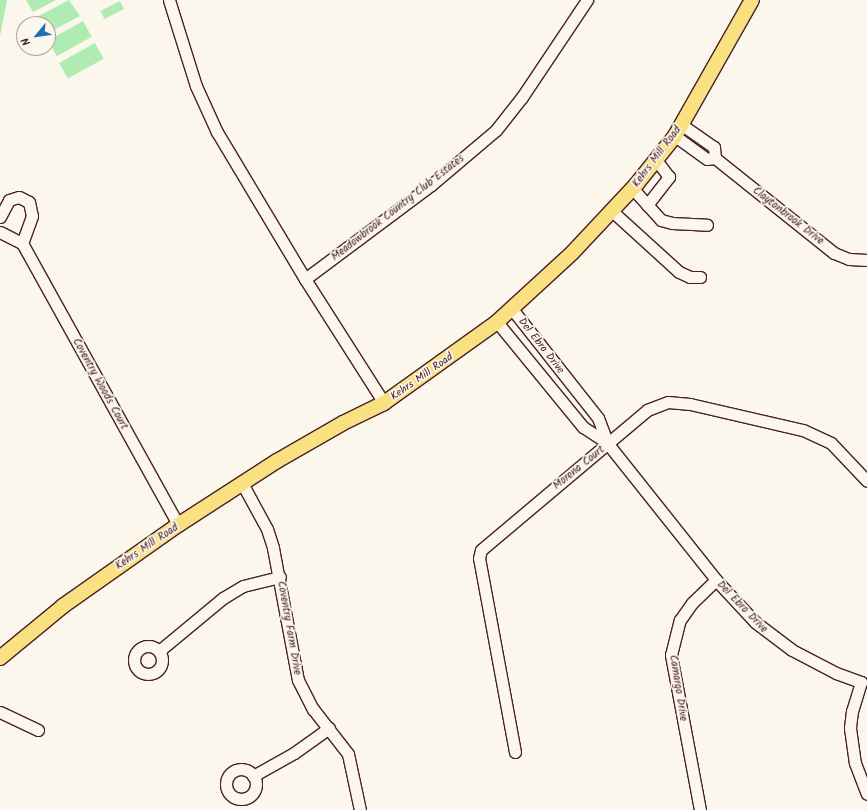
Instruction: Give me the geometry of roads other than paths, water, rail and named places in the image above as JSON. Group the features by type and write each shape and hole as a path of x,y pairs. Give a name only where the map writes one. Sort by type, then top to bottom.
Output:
{"main road":[{"name":"Kehrs Mill Road","path":"0,658 63,606 178,525 343,423 384,403 497,322 512,309 613,212 656,160 678,131 752,0"}],"street":[{"path":"168,0 206,109 232,158 305,279 384,403"},
{"name":"Meadowbrook Country Club Estates","path":"305,279 431,185 496,130 522,97 588,0"},
{"name":"Claytonbrook Drive","path":"678,131 714,147 715,158 834,252 849,259 867,260"},
{"path":"647,205 669,177 656,160"},
{"path":"633,189 661,220 667,222 707,225"},
{"path":"0,218 9,200 19,197 29,202 32,216 22,243 0,232"},
{"path":"613,212 679,272 690,277 700,276"},
{"name":"Coventry Woods Court","path":"22,243 178,525"},
{"name":"Del Ebro Drive","path":"512,309 598,418 608,444"},
{"name":"Del Ebro Drive","path":"497,322 583,427 608,444 716,580 772,638 814,663 864,683 852,711 850,728 855,763 867,794"},
{"name":"Morena Court","path":"514,752 479,558 481,550 657,405 668,402 690,404 813,433 831,443 867,481"},
{"name":"Coventry Farm Drive","path":"243,484 267,528 280,577 298,680 313,709 348,754 360,810"},
{"path":"159,651 223,598 243,586 280,577"},
{"name":"Camargo Drive","path":"700,810 670,655 680,620 692,603 716,580"},
{"path":"0,712 38,730"},
{"path":"253,776 294,753 329,728"}]}
